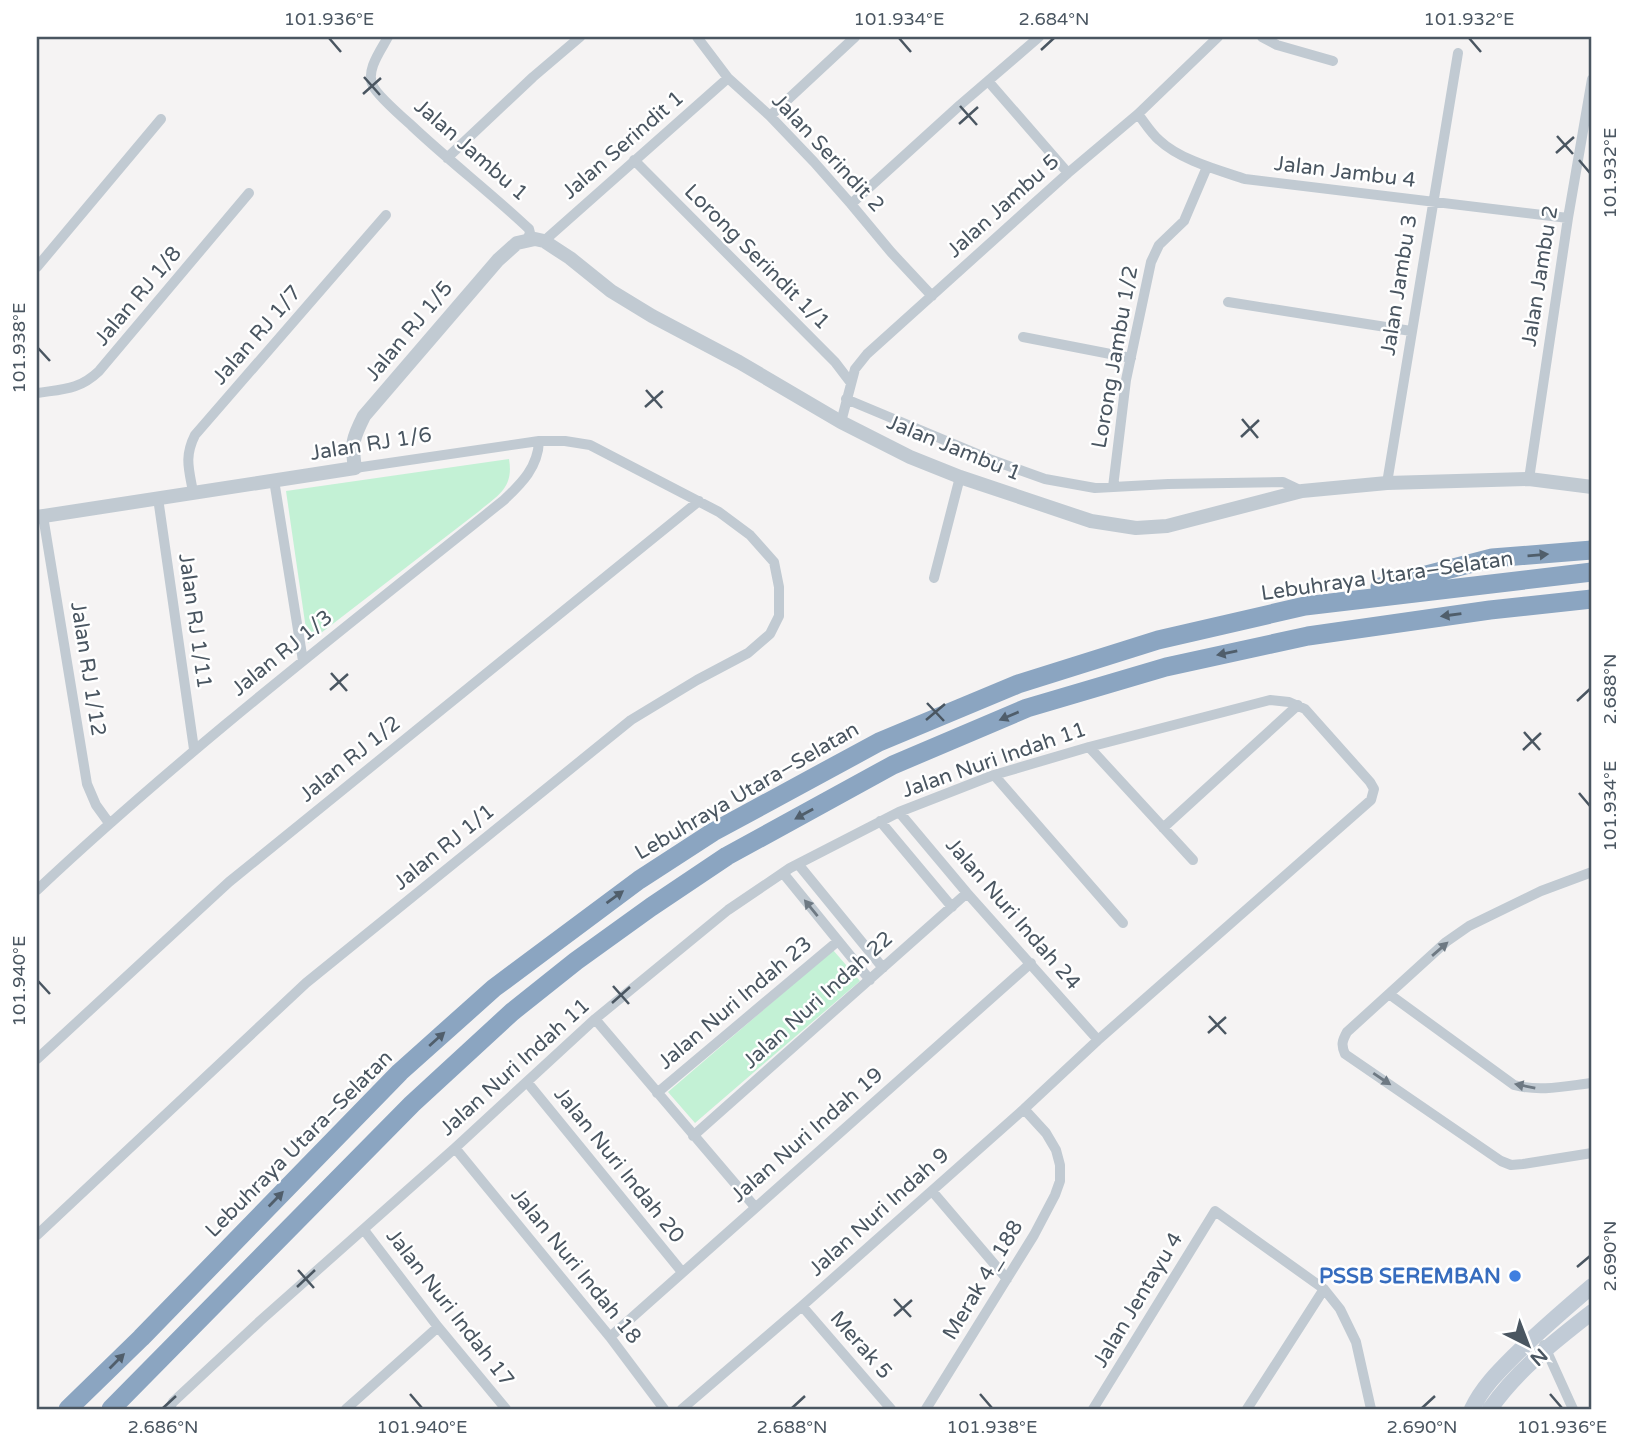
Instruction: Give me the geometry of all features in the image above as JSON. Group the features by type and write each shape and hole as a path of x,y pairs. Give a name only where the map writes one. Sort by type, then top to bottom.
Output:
{"highway":[{"path":"1305,606 1492,558 1592,550"},
{"name":"Lebuhraya Utara–Selatan","path":"68,1409 141,1338 400,1072 494,988 650,873 713,832 879,742 1018,684 1158,640 1305,606 1592,572"},
{"path":"111,1409 412,1104 512,1012 608,938 727,856 893,765 1027,708 1166,667 1308,636 1490,610 1592,599"},
{"path":"1490,610 1592,610"}],"main road":[{"path":"1472,1409 1489,1381 1536,1334 1592,1286"},
{"path":"1490,1409 1503,1390 1546,1348 1592,1312"}],"street":[{"name":"Jalan Jambu 1","path":"388,37 370,73 372,86 400,116 529,229 527,240"},
{"path":"447,158 580,37"},
{"name":"Jalan Serindit 2","path":"697,37 728,78 770,116 932,296"},
{"path":"770,116 855,37"},
{"path":"851,204 1039,37"},
{"name":"Jalan Jambu 5","path":"841,422 855,369 867,354 1068,173 1138,114 1218,37"},
{"path":"1262,37 1277,45 1333,61"},
{"name":"Jalan Jambu 3","path":"1387,483 1458,53"},
{"name":"Jalan Serindit 1","path":"544,241 728,78"},
{"name":"Jalan Jambu 2","path":"1529,479 1592,79"},
{"path":"988,81 1068,173"},
{"name":"Jalan Jambu 4","path":"1138,114 1159,141 1186,158 1245,179 1568,218"},
{"path":"37,267 162,119"},
{"name":"Lorong Serindit 1/1","path":"634,160 835,362 851,383"},
{"name":"Lorong Jambu 1/2","path":"1113,487 1126,380 1151,262 1159,245 1184,221 1207,167"},
{"name":"Jalan RJ 1/8","path":"37,393 78,387 99,371 249,193"},
{"name":"Jalan RJ 1/7","path":"193,492 187,455 195,435 386,215"},
{"path":"527,240 544,241"},
{"name":"Jalan RJ 1/5","path":"355,468 352,447 364,416 498,260 517,243 527,240"},
{"name":"Jalan Jambu 1","path":"544,241 611,291 652,316 739,362 841,422 910,457 960,477 1091,521 1136,528 1167,526 1302,491 1387,483 1529,479 1592,487"},
{"path":"1228,302 1411,331"},
{"path":"1023,337 1131,358"},
{"path":"846,399 992,460 1045,479 1095,488 1283,482 1302,491"},
{"name":"Jalan RJ 1/6","path":"40,516 539,441 590,445 699,501"},
{"name":"Jalan RJ 1/3","path":"37,890 194,749 504,500 518,487 535,463 539,441"},
{"path":"934,578 960,477"},
{"path":"274,480 303,661"},
{"name":"Jalan RJ 1/11","path":"158,498 194,749"},
{"name":"Jalan RJ 1/2","path":"37,1059 229,882 699,501"},
{"name":"Jalan RJ 1/1","path":"37,1235 306,983 631,720 748,653 770,634 779,616 779,587 774,562 750,535 699,501"},
{"name":"Jalan RJ 1/12","path":"40,516 87,784 96,805 109,823"},
{"name":"Jalan Nuri Indah 11","path":"174,1407 260,1321 595,1019 728,910 783,873 899,812 994,775 1270,699 1298,705"},
{"path":"1163,828 1298,705"},
{"name":"Jalan Nuri Indah 9","path":"686,1408 1371,800 1374,789 1370,782 1305,709 1298,705"},
{"path":"1088,747 1193,860"},
{"path":"994,775 1123,923"},
{"name":"Jalan Nuri Indah 24","path":"899,812 1098,1040"},
{"path":"880,821 952,907"},
{"path":"798,864 883,968"},
{"path":"1592,872 1541,891 1469,926 1446,942 1347,1032 1342,1041 1345,1054 1501,1161 1511,1165 1592,1153"},
{"path":"783,873 870,980"},
{"name":"Jalan Nuri Indah 22","path":"693,1136 967,893"},
{"name":"Jalan Nuri Indah 23","path":"657,1093 838,941"},
{"name":"Jalan Nuri Indah 19","path":"610,1337 1031,963"},
{"path":"1389,994 1514,1085 1528,1089 1545,1089 1592,1083"},
{"path":"595,1019 755,1207"},
{"name":"Jalan Nuri Indah 20","path":"527,1082 682,1272"},
{"name":"Merak 4_188","path":"926,1409 1034,1235 1060,1181 1056,1150 1024,1109"},
{"name":"Jalan Nuri Indah 18","path":"455,1148 610,1337 664,1409"},
{"path":"932,1191 1007,1279"},
{"name":"Jalan Jentayu 4","path":"1093,1409 1215,1211 1324,1289"},
{"name":"Jalan Nuri Indah 17","path":"364,1230 438,1327 506,1409"},
{"path":"1247,1409 1324,1289 1340,1309 1356,1342 1371,1409"},
{"name":"Merak 5","path":"802,1306 891,1409"},
{"path":"346,1409 438,1327"},
{"path":"1536,1334 1546,1348 1573,1409"}],"green space":[{"path":"509,459 507,484 498,495 308,643 286,491"},
{"path":"833,950 860,981 695,1123 668,1092"}],"place":[{"name":"PSSB SEREMBAN","path":"1515,1276"}]}
